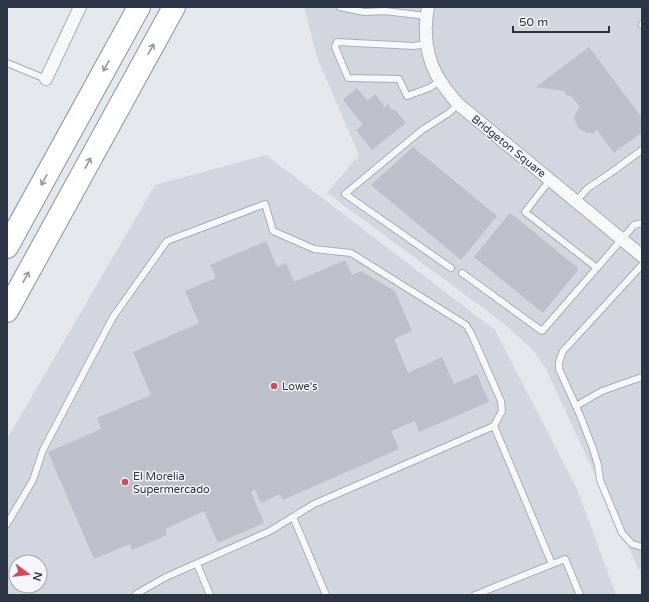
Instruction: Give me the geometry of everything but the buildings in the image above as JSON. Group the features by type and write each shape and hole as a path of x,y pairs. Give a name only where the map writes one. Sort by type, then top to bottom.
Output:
{"highway":[{"path":"7,247 139,7"},
{"path":"7,311 174,7"}],"street":[{"path":"46,79 80,7"},
{"name":"Bridgeton Square","path":"427,12 426,44 431,61 440,81 458,104 642,256"}],"lane":[{"path":"340,7 364,12 427,12"},
{"path":"426,44 414,46 337,42 335,47 348,78 399,79 407,96 429,88 440,81"},
{"path":"7,63 46,79"},
{"path":"451,268 345,194 422,130 449,113 458,104"},
{"path":"576,201 588,188 642,150"},
{"path":"550,180 525,212 597,268"},
{"path":"7,524 33,480 43,450 113,317 167,242 265,204 273,231 314,249 351,253 466,325 501,401 502,412 494,426 314,504 261,535 166,577 135,595"},
{"path":"462,273 542,331 634,225 642,223"},
{"path":"642,265 563,352 559,362 559,369 594,449 600,480 622,533 632,544 642,547"},
{"path":"576,406 602,391 642,377"},
{"path":"494,426 552,564"},
{"path":"293,517 326,595"},
{"path":"475,595 565,559 580,595"},
{"path":"197,564 210,595"}],"shaded area":[{"path":"304,7 642,7 642,576 546,369 532,349 502,322 327,193 359,155 317,57"},
{"path":"266,155 495,330 578,491 616,595 7,595 7,439 155,185"}],"place":[{"name":"Lowe's","path":"274,386"},
{"name":"El Morelia Supermercado","path":"125,482"}]}
